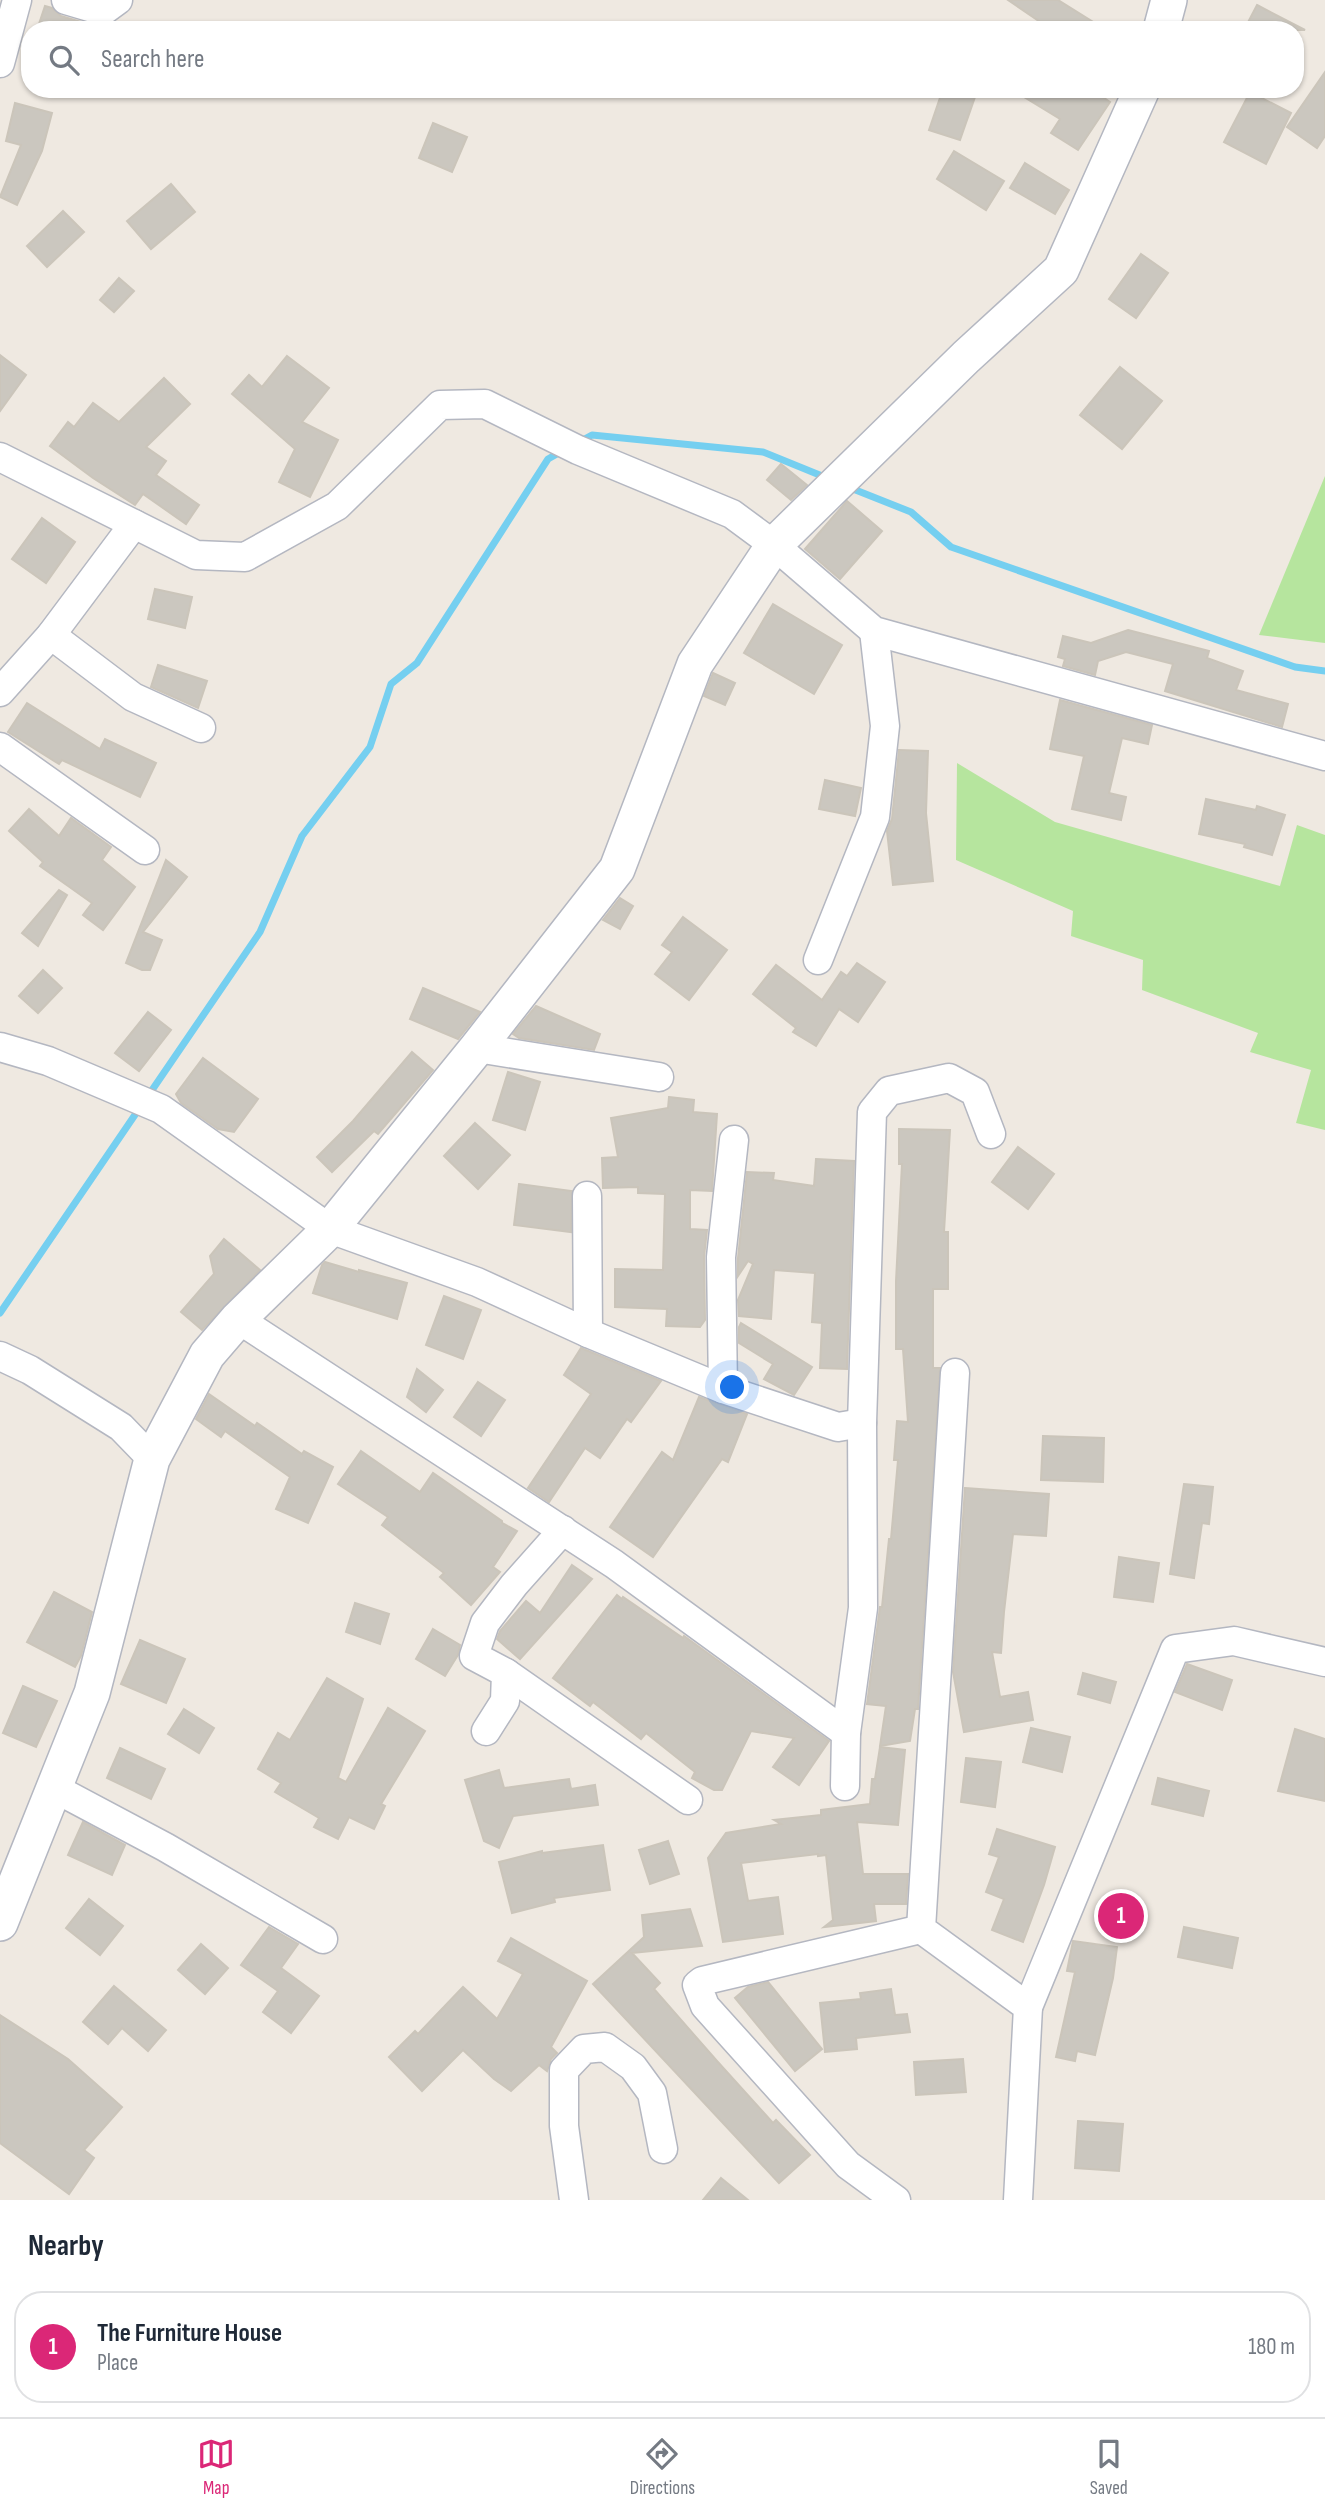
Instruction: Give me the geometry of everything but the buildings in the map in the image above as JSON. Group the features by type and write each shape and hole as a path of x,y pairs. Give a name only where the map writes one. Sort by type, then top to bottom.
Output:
{"street":[{"path":"0,63 17,0"},
{"path":"66,0 103,11 118,0"},
{"path":"1163,21 1169,0"},
{"path":"0,1923 92,1693 152,1459 207,1355 238,1319 330,1229 477,1048 617,869 695,664 774,545 966,357 1061,270 1138,98"},
{"path":"0,457 196,555 246,557 337,506 440,405 485,404 571,447 732,514 774,545 874,631 1325,756"},
{"path":"0,692 51,635 134,524"},
{"path":"818,960 875,817 885,726 874,631"},
{"path":"51,635 133,697 201,728"},
{"path":"0,747 145,850"},
{"path":"0,1048 48,1061 161,1109 330,1229 477,1282 587,1333 723,1389 838,1427 862,1423"},
{"path":"477,1048 659,1077"},
{"path":"845,1786 846,1733 863,1608 862,1423 872,1112 889,1091 949,1078 975,1092 991,1134"},
{"path":"723,1389 721,1257 734,1140"},
{"path":"587,1196 587,1333"},
{"path":"238,1319 614,1564 846,1733"},
{"path":"0,1356 30,1370 121,1427 152,1459"},
{"path":"921,1929 955,1373"},
{"path":"563,1530 514,1585 485,1623 474,1656 506,1673 688,1800"},
{"path":"1018,2200 1028,2007 1175,1649 1234,1642 1325,1662"},
{"path":"486,1731 505,1701 506,1673"},
{"path":"54,1788 165,1847 323,1939"},
{"path":"896,2200 848,2165 705,2006 697,1985 702,1981 921,1929 1028,2007"},
{"path":"574,2200 564,2126 564,2070 584,2049 605,2047 633,2067 652,2093 663,2149"}],"green space":[{"path":"1325,476 1325,643 1259,635"},
{"path":"957,763 1055,822 1280,886 1297,825 1325,835 1325,1130 1296,1123 1311,1070 1250,1052 1258,1033 1142,990 1143,960 1071,936 1073,911 956,860"}],"waterway":[{"path":"581,441 592,435 763,452 827,478"},
{"path":"148,1096 260,932 302,836 370,747 391,684 417,663 548,459 564,450"},
{"path":"848,487 911,512 951,547 1295,667 1325,671"},
{"path":"0,1313 141,1106"}],"place":[{"name":"The Furniture House","path":"1121,1916"}]}
